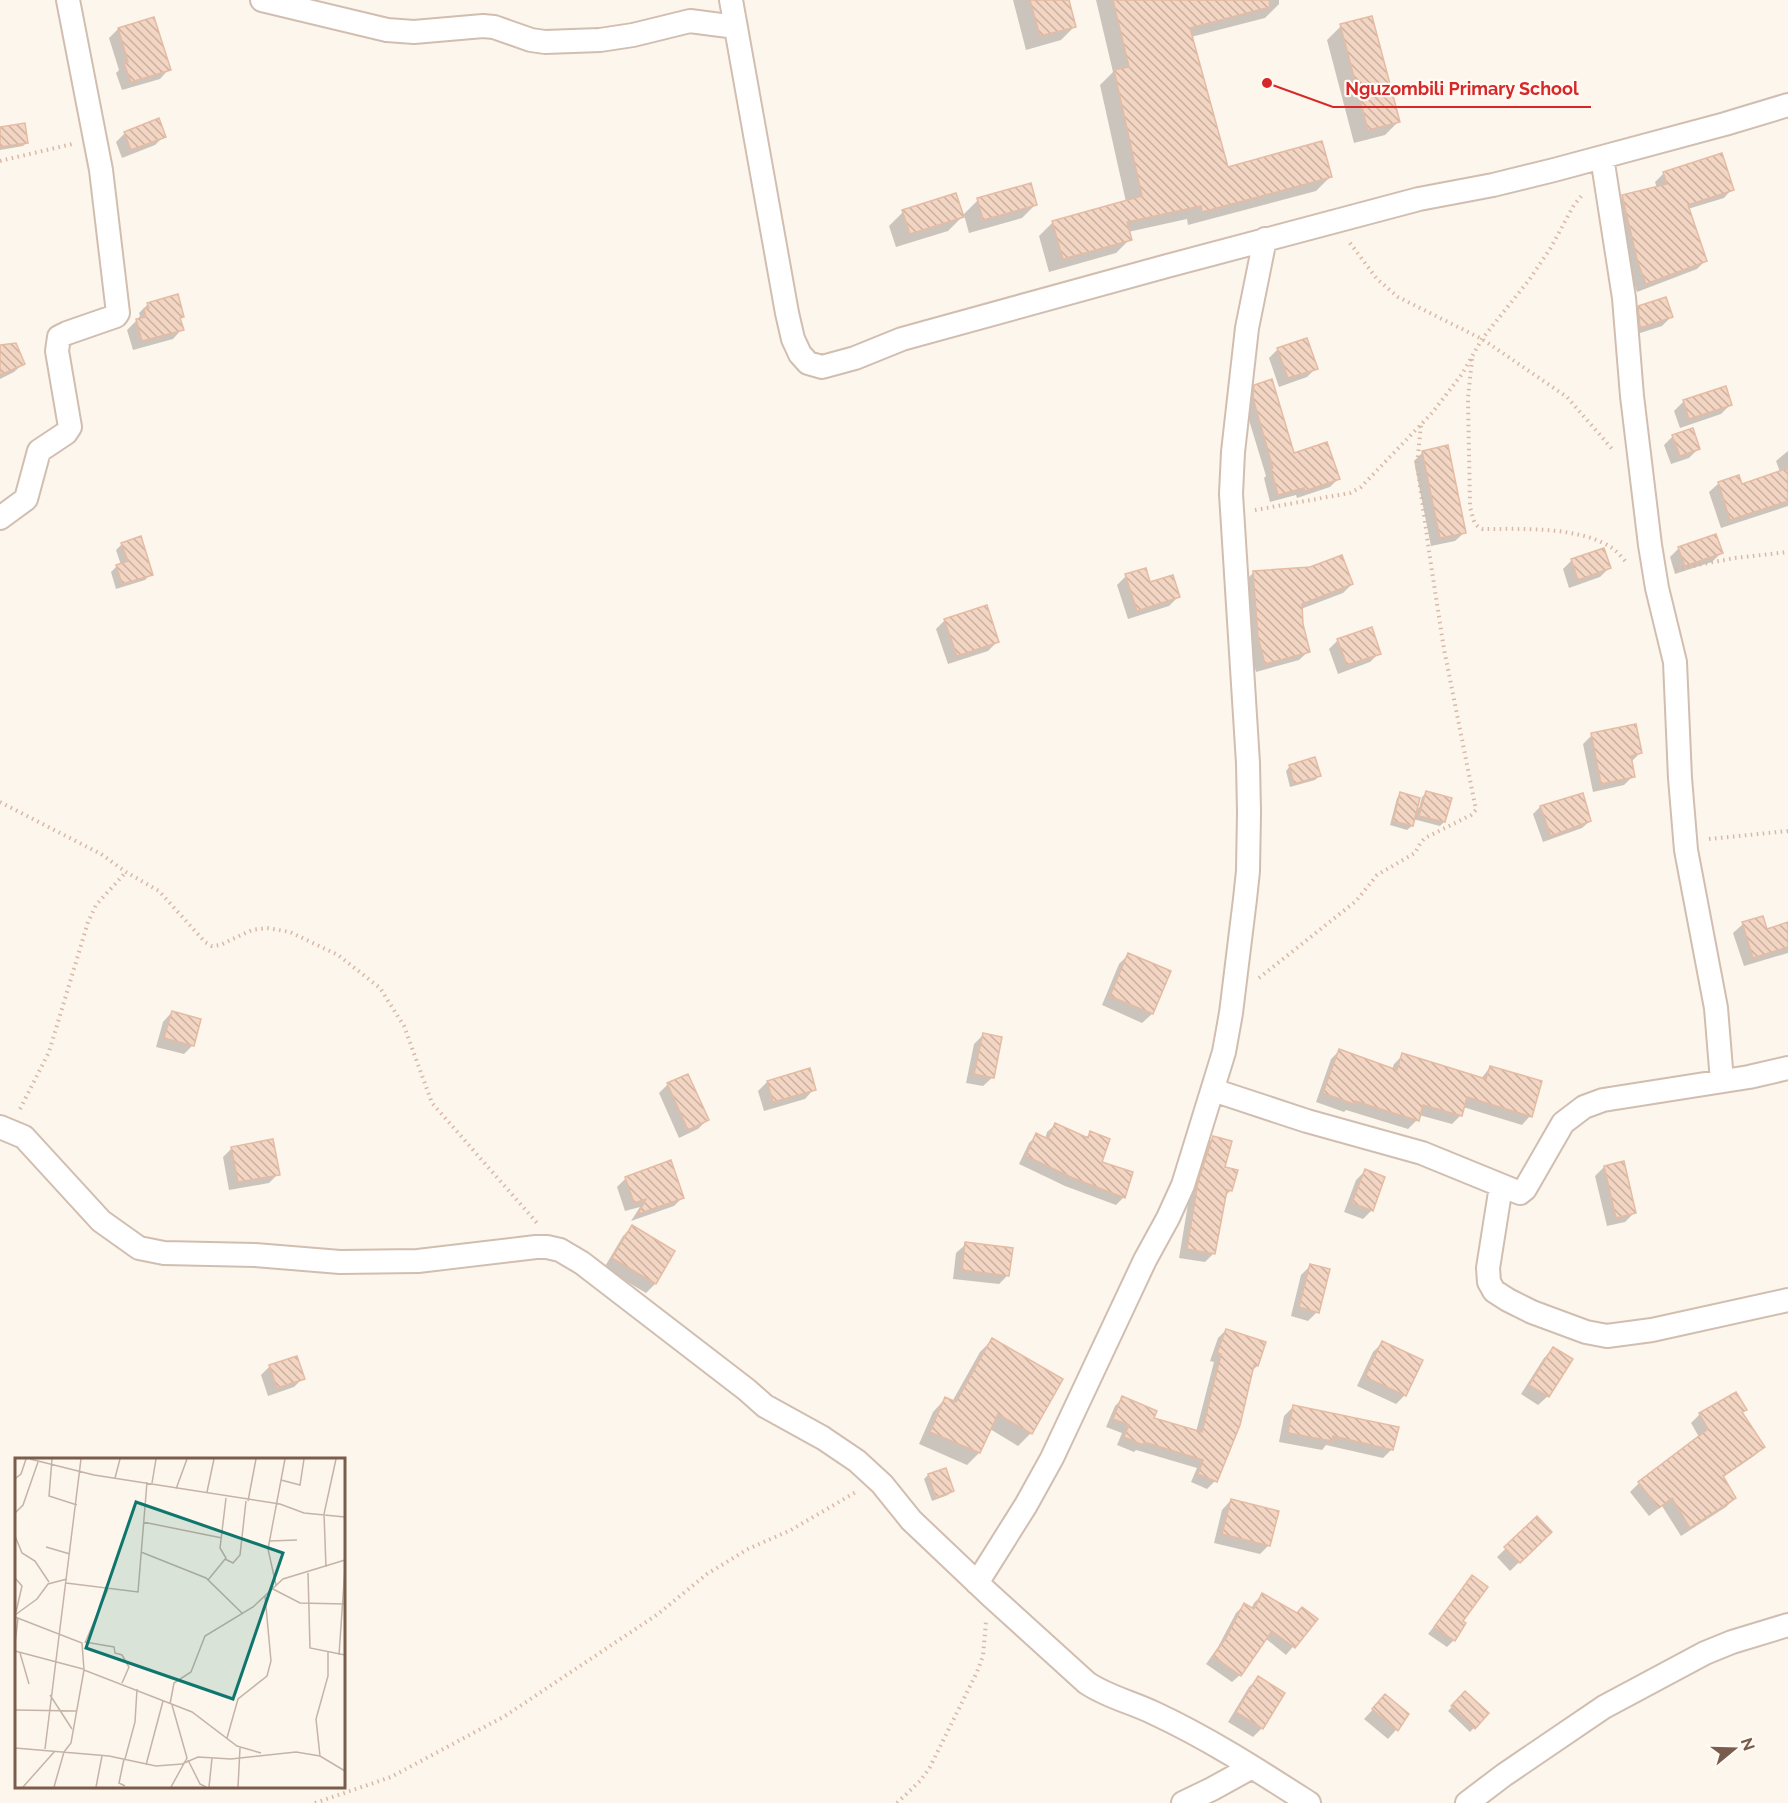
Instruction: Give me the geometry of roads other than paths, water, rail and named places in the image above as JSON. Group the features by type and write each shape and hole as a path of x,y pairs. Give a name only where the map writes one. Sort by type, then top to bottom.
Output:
{"street":[{"path":"0,518 26,499 39,451 66,433 70,427 57,351 59,337 116,316 117,313 108,224 95,137 68,0"},
{"path":"262,0 387,30 414,32 483,26 494,27 531,40 544,42 608,39 690,21 736,27"},
{"path":"731,0 787,313 796,347 804,359 814,366 822,367 855,358 903,339 1265,239 1419,199 1603,162 1788,105"},
{"path":"1603,162 1624,298 1632,396 1655,573 1675,662 1685,835 1693,894 1716,1008 1722,1081"},
{"path":"983,1589 1052,1458 1145,1260 1183,1185 1224,1052 1233,999 1248,871 1249,812 1233,514 1233,452 1247,328 1265,239"},
{"path":"1213,1090 1307,1121 1422,1154 1518,1193 1523,1191 1563,1123 1591,1104 1603,1100 1749,1077 1788,1068"},
{"path":"5,1129 24,1137 101,1221 140,1248 157,1252 255,1255 351,1262 418,1261 536,1247 560,1250 602,1277 747,1389 765,1406 849,1455 878,1480 912,1520 983,1589 1087,1683 1098,1690 1153,1712 1252,1767 1309,1803"},
{"path":"1501,1186 1488,1268 1489,1282 1494,1291 1532,1312 1586,1332 1607,1335 1652,1330 1788,1300"},
{"path":"1467,1803 1604,1707 1705,1653 1788,1625"},
{"path":"1183,1803 1252,1767"}],"place":[{"name":"Nguzombili Primary School","path":"1267,83"}]}
